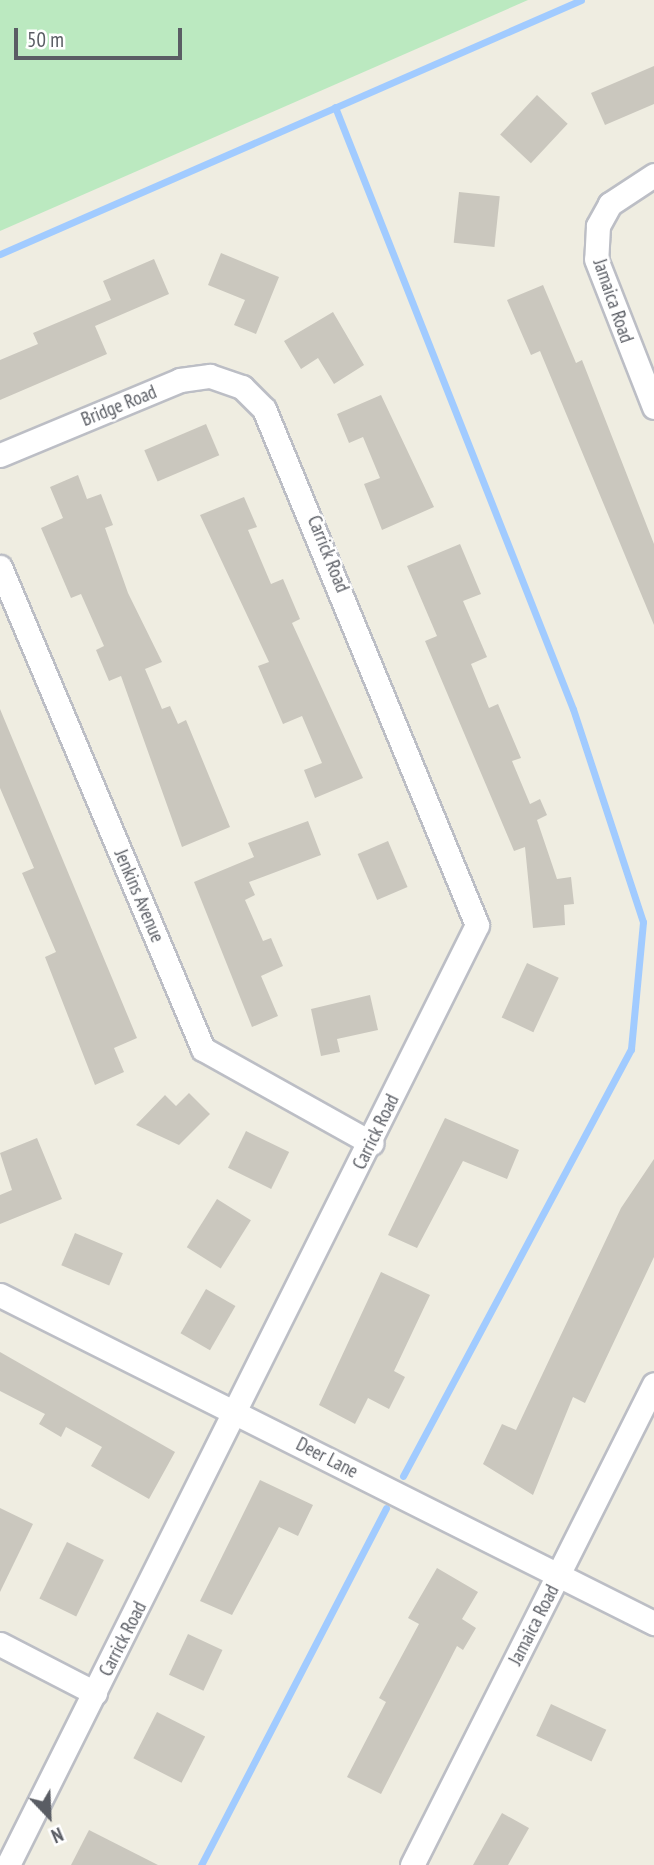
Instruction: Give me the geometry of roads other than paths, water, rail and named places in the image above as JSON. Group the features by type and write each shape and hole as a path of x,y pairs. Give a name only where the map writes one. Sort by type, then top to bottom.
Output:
{"street":[{"name":"Jamaica Road","path":"654,175 610,204 598,226 596,259 654,407"},
{"name":"Bridge Road","path":"0,455 180,380 210,376 242,387"},
{"name":"Carrick Road","path":"8,1865 237,1413 477,925 280,435 242,387"},
{"name":"Jenkins Avenue","path":"0,566 203,1049 371,1143"},
{"name":"Deer Lane","path":"0,1295 654,1623"},
{"name":"Jamaica Road","path":"412,1865 654,1384"},
{"path":"0,1644 95,1693"}],"waterway":[{"path":"0,254 581,0"},
{"path":"335,107 573,709 643,922 631,1049 403,1476"},
{"path":"201,1865 386,1508"}]}
